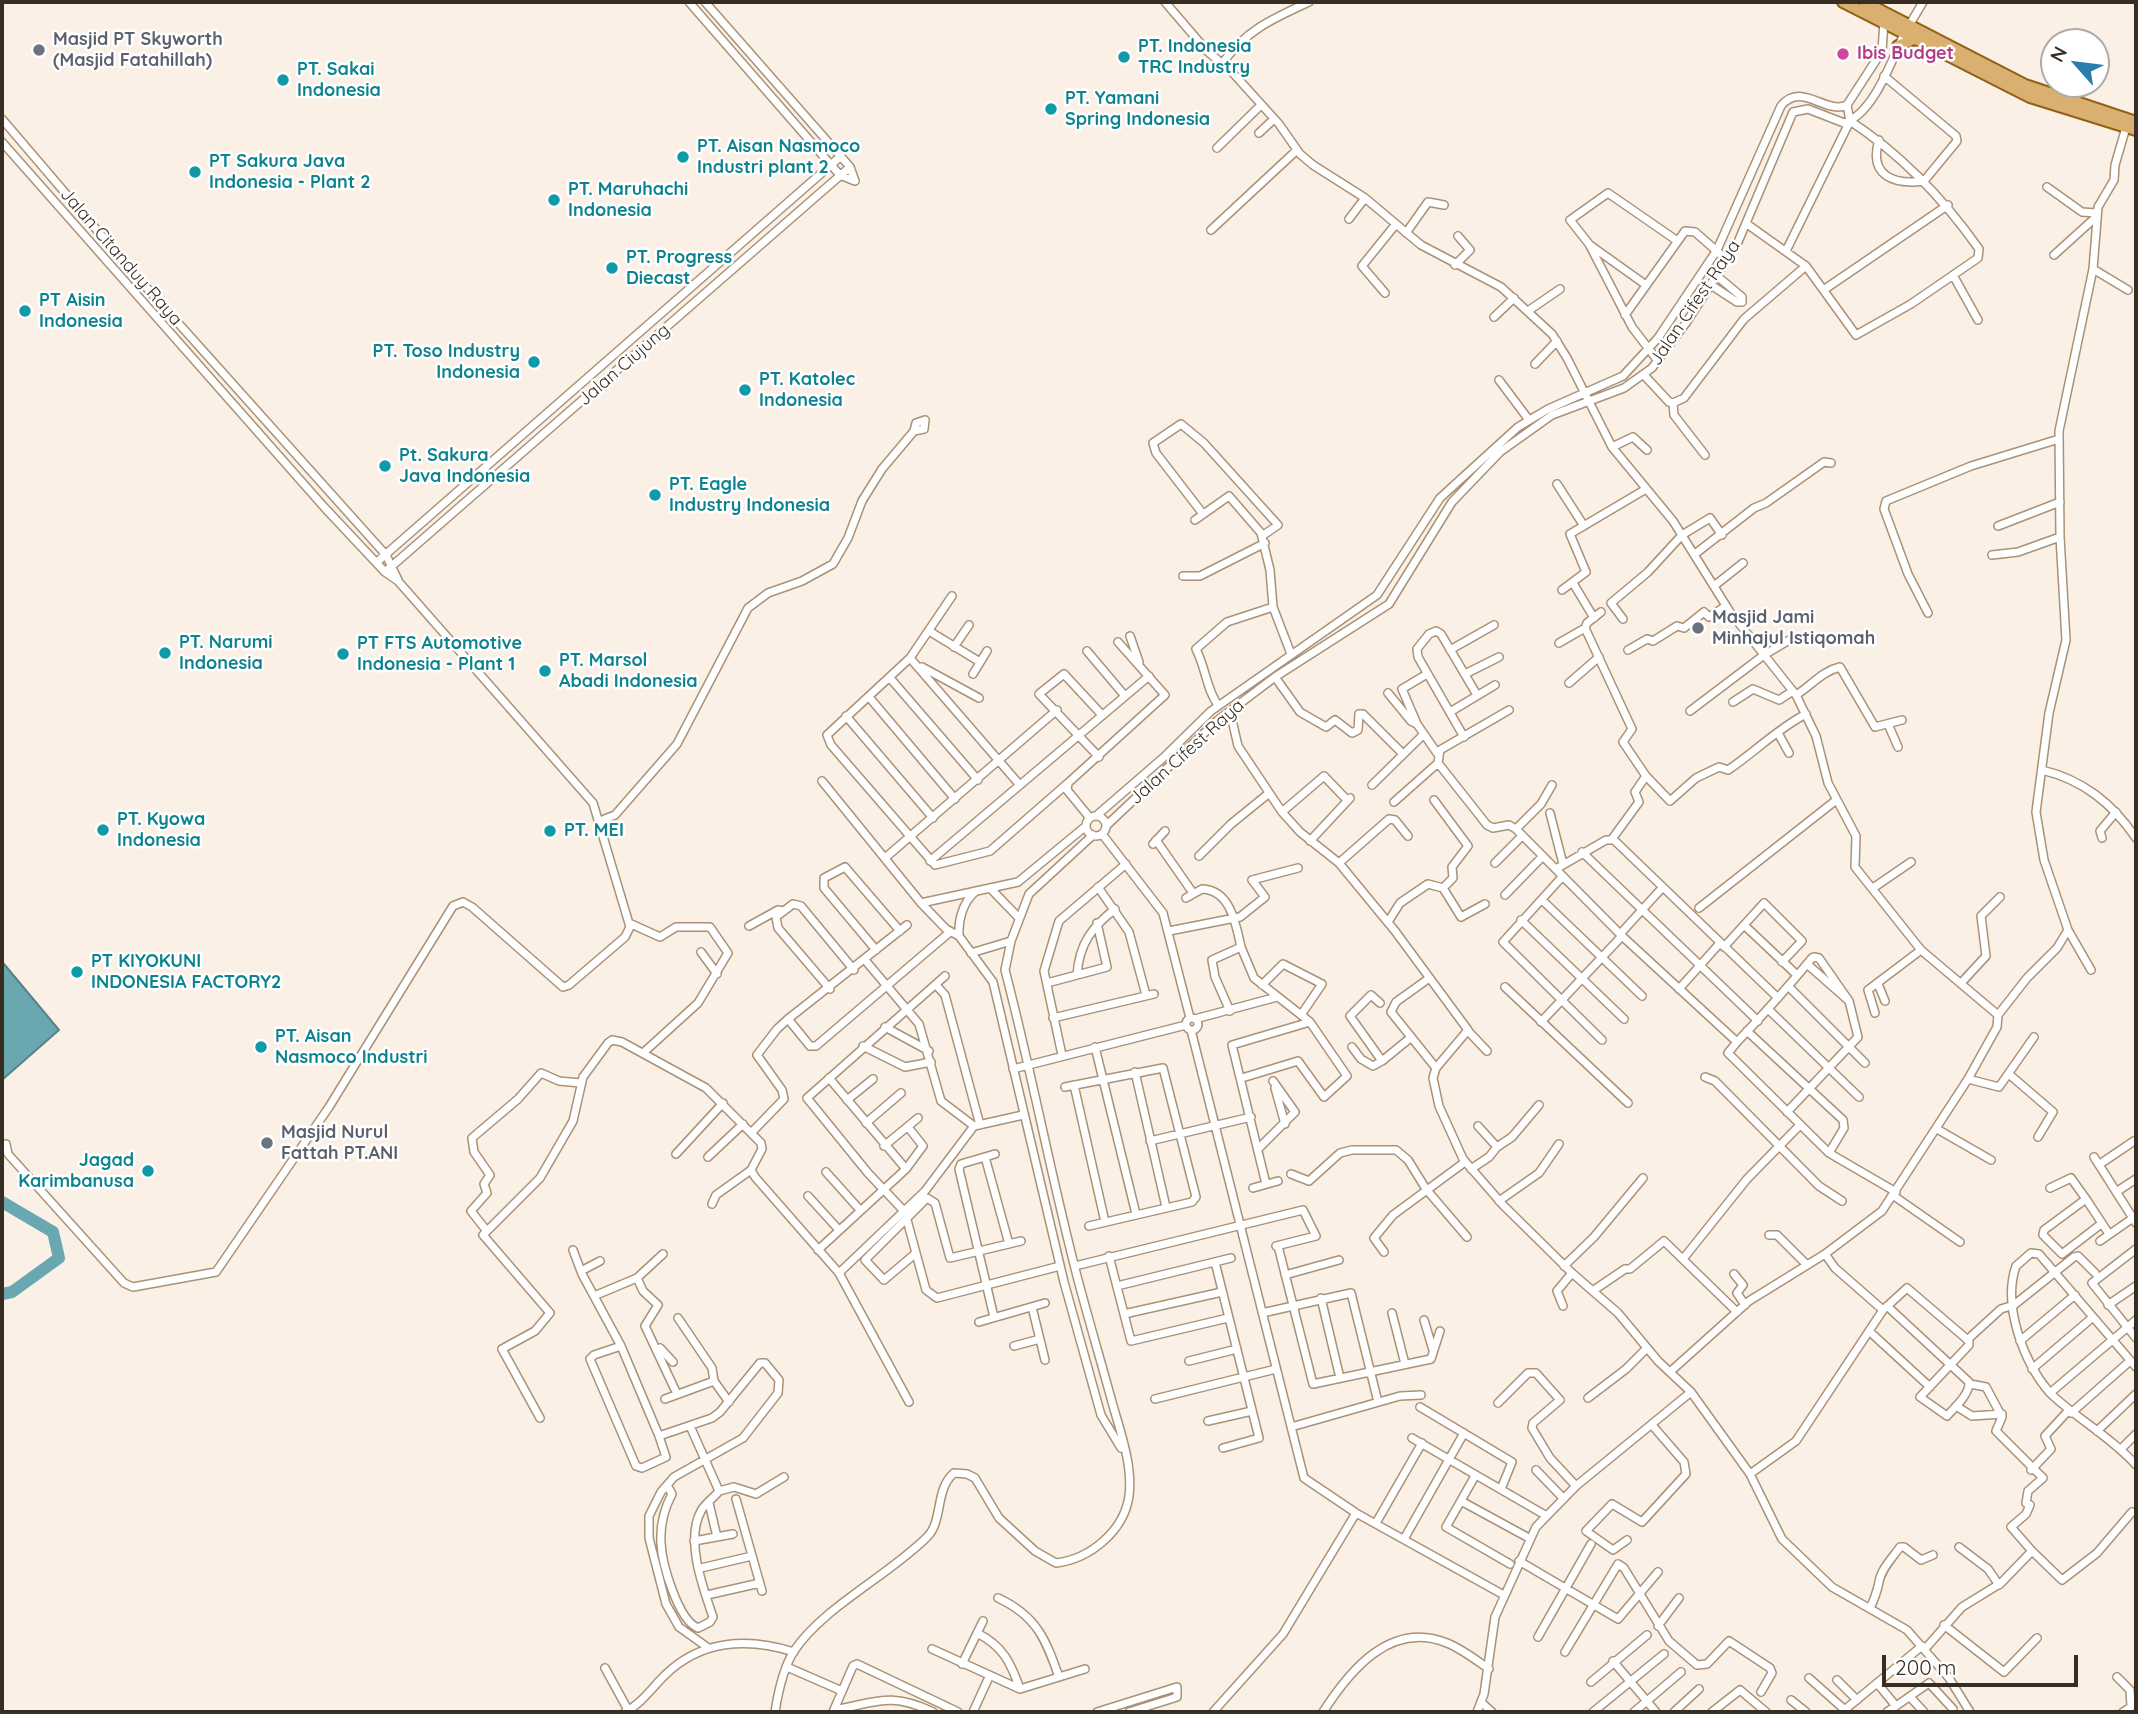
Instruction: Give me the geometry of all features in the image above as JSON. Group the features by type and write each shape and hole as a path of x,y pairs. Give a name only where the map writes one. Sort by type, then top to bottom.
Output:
{"main road":[{"path":"1843,2 1884,22 1907,28 2025,85 2132,125"},
{"path":"1864,2 1883,6 1916,38 1963,65 2030,97 2132,125"},
{"path":"1897,48 1916,38"}],"street":[{"path":"689,2 840,175 855,181 850,167 841,156 705,2"},
{"path":"1165,2 1313,165 1365,198 1406,233 1455,265 1494,283 1514,298 1557,341 1612,447 1682,535 1726,606 1794,693 1806,714 1816,736 1826,778 1835,801 1856,836 1855,867 1922,950 1998,1014"},
{"path":"1222,64 1232,48 1251,32 1309,2"},
{"path":"1786,251 1850,121 1862,113 1923,2"},
{"path":"1747,224 1806,267 1825,289 1849,328 1859,335 1954,275 1979,254 1948,205 1879,140 1850,121 1847,106 1866,80 1883,44 1884,22"},
{"path":"1883,44 1897,48"},
{"path":"1879,140 1875,159 1888,176 1900,183 1924,181 1955,145 1956,136 1884,76"},
{"name":"Jalan Cifest Raya","path":"1104,830 1218,720 1275,677 1389,604 1452,502 1500,452 1552,415 1623,376 1649,350 1717,250 1777,114 1786,100 1803,96 1840,108 1847,106"},
{"path":"1217,148 1261,106"},
{"name":"Jalan Cifest Raya","path":"991,889 1018,882 1163,758 1215,708 1377,594 1440,498 1497,445 1529,420 1586,397 1625,388 1644,375 1658,360 1727,260 1747,224 1793,112 1808,109 1840,122 1850,121"},
{"name":"Jalan Citanduy Raya","path":"2,119 138,278 393,564"},
{"path":"1259,133 1274,119"},
{"path":"2054,255 2096,215 2114,180 2115,165 2132,125"},
{"name":"Jalan Citanduy Raya","path":"2,142 385,572 398,581"},
{"path":"1211,230 1297,150"},
{"path":"377,562 841,156"},
{"name":"Jalan Ciujung","path":"385,572 850,167"},
{"path":"2047,187 2082,212 2096,215"},
{"path":"1647,285 1588,244 1571,225 1571,218 1608,193 1676,240"},
{"path":"1349,219 1365,198"},
{"path":"1406,233 1428,202 1444,205"},
{"path":"1825,289 1948,205"},
{"path":"2091,970 2068,930 2044,860 2037,827 2049,713 2066,640 2060,537 2059,439 2093,269 2096,215"},
{"path":"1385,293 1362,266 1396,224"},
{"path":"1625,315 1685,231 1692,231 1727,260"},
{"path":"1455,265 1470,250 1458,236"},
{"path":"1588,244 1625,315 1658,360"},
{"path":"1673,403 1691,391 1744,319 1806,267"},
{"path":"2093,269 2128,290"},
{"path":"1954,275 1978,320"},
{"path":"1711,285 1737,302 1742,302 1742,297 1717,276"},
{"path":"130,283 138,278"},
{"path":"1528,311 1560,289"},
{"path":"1494,317 1514,298"},
{"path":"1535,364 1557,341"},
{"path":"1644,375 1673,403 1674,415 1705,455"},
{"path":"1499,380 1529,420"},
{"path":"1182,576 1200,576 1263,540 1278,524 1205,443 1181,424 1153,443 1156,453 1203,514"},
{"path":"601,827 615,815 677,744 748,608 768,593 802,582 832,565 848,538 862,501 882,469 915,431"},
{"path":"1612,447 1633,437 1647,450"},
{"path":"1928,613 1908,574 1884,509 1886,502 1970,466 2059,439"},
{"path":"1695,554 1754,508 1766,503 1824,462 1831,463"},
{"path":"1557,484 1584,526"},
{"path":"1562,590 1586,571 1569,535 1646,489"},
{"path":"1195,520 1229,496 1263,540 1273,607 1291,654"},
{"path":"1998,526 2060,502"},
{"path":"1623,619 1611,603 1648,572 1682,535 1710,517 1722,535"},
{"path":"1992,555 2018,552 2060,537"},
{"path":"1714,586 1743,563"},
{"path":"6,1144 8,1154 124,1283 133,1287 216,1272 329,1107 453,906 463,902 472,907 563,987 569,985 625,937 629,923 593,803 398,581 393,564"},
{"path":"1573,583 1594,618"},
{"path":"952,596 910,658 827,733 827,738 935,865 990,851 1163,698 1164,691 1118,642"},
{"path":"1628,650 1647,639 1653,641 1677,626 1684,628 1704,612 1709,617 1726,606"},
{"path":"1218,720 1209,694 1209,678 1196,649 1227,622 1273,607"},
{"path":"1559,643 1585,628 1585,624 1601,612"},
{"path":"954,647 969,625"},
{"path":"1450,650 1494,625"},
{"path":"1585,628 1632,729 1623,742 1646,776 1670,801 1696,778 1719,767 1728,770 1778,733 1784,725 1806,714"},
{"path":"929,631 981,662"},
{"path":"1464,737 1416,653 1425,638 1438,631 1477,695"},
{"path":"1130,636 1140,666"},
{"path":"1690,711 1764,655 1791,639"},
{"path":"973,674 987,651"},
{"path":"1087,651 1125,696"},
{"path":"1465,674 1499,657"},
{"path":"1569,683 1599,657"},
{"path":"910,658 979,698"},
{"path":"920,666 1019,784"},
{"path":"1732,702 1753,689 1779,700 1813,685 1818,677 1840,667 1874,726 1902,720"},
{"path":"1099,757 1039,694 1065,674 1102,715"},
{"path":"1427,674 1402,689 1417,724 1438,759 1487,825 1493,828 1509,825 1542,857 1559,866"},
{"path":"930,861 1077,734 1149,676"},
{"path":"1275,677 1301,713 1326,727 1335,720 1352,733 1358,730 1359,714 1363,714 1402,753"},
{"path":"890,678 978,780"},
{"path":"1450,712 1496,685"},
{"path":"1388,693 1411,722 1417,724"},
{"path":"869,697 955,799"},
{"path":"884,858 1057,710"},
{"path":"1394,802 1438,759 1440,750 1509,710"},
{"path":"1230,711 1238,746 1268,794 1310,841 1339,863 1388,922 1468,1031 1487,1051"},
{"path":"846,716 933,818"},
{"path":"1888,724 1898,747"},
{"path":"1778,733 1789,753"},
{"path":"1372,785 1424,734"},
{"path":"2042,770 2085,786 2116,812 2136,838"},
{"path":"1282,812 1324,776 1348,799 1310,841"},
{"path":"1559,866 1612,839 1639,802 1635,792 1646,776"},
{"path":"822,781 920,903 954,934 993,982 1058,1262 1101,1415 1125,1454"},
{"path":"1068,783 1067,790 1091,820 1093,835"},
{"path":"1516,829 1541,804 1552,785"},
{"path":"1199,856 1231,824 1268,794"},
{"path":"1434,800 1468,846 1452,867 1453,878 1443,888"},
{"path":"1699,908 1835,801"},
{"path":"2102,838 2100,831 2116,812"},
{"path":"1549,813 1562,877 1737,1042"},
{"path":"1091,820 1101,817 1104,830 1126,864 1159,904 1169,931 1305,1481 1356,1513 1502,1594"},
{"path":"1339,863 1389,820 1395,820 1408,836"},
{"path":"775,1712 794,1652 815,1629 928,1536 946,1483 954,1473 975,1478 999,1518 1035,1551 1056,1563 1096,1548 1114,1529 1129,1498 1125,1454 1077,1278 1005,970 1011,941 1032,890 1093,835 1104,830"},
{"path":"1165,831 1154,842 1194,893"},
{"path":"1494,863 1522,836"},
{"path":"1612,839 1778,998"},
{"path":"1582,852 1758,1021"},
{"path":"1505,895 1542,857"},
{"path":"1873,888 1911,862"},
{"path":"1062,1055 1044,967 1059,921 1126,864"},
{"path":"751,1132 785,1099 782,1090 757,1055 776,1029 904,928 845,867 824,878 824,888 876,950"},
{"path":"1169,931 1235,919 1265,898 1252,880 1298,868"},
{"path":"1562,877 1505,937 1505,947 1602,1040"},
{"path":"1388,922 1400,902 1428,884 1443,888 1462,917 1485,904"},
{"path":"1053,1018 1150,994 1129,932 1098,887"},
{"path":"1186,898 1207,888 1215,892 1235,919 1248,969 1262,985 1310,1022 1346,1072 1347,1079 1323,1097 1298,1061 1242,1078"},
{"path":"1541,1022 1662,888"},
{"path":"920,903 991,889 1019,918"},
{"path":"788,1019 808,1044 814,1047 954,934 968,900 976,891"},
{"path":"1962,982 1986,956 1981,916 2000,898"},
{"path":"1542,900 1643,996"},
{"path":"830,989 775,922 793,904 801,906 854,970"},
{"path":"1679,989 1700,965 1744,925 1759,906 1769,906 1802,941 1782,962"},
{"path":"1077,975 1078,958 1085,940 1097,923 1115,909"},
{"path":"749,926 778,910 785,911"},
{"path":"1521,920 1580,980 1624,1019"},
{"path":"629,923 660,937 676,927 705,926 713,929 729,956 698,1003 643,1054"},
{"path":"1047,983 1107,967 1097,923"},
{"path":"1744,925 1797,975"},
{"path":"1671,1371 1745,1305 1825,1254 1872,1220 1895,1194 1968,1079 1997,1027 1998,1014 2026,978 2057,948 2068,930"},
{"path":"971,953 1011,941"},
{"path":"1230,1011 1215,977 1212,960 1241,947"},
{"path":"1875,1013 1868,991 1922,950"},
{"path":"701,952 716,974"},
{"path":"1787,1112 1859,1034 1849,1001 1819,958 1814,957 1728,1053 1787,1112 1800,1125 1829,1153 1895,1194 1960,1242"},
{"path":"865,960 919,1024 929,1051 941,1101 977,1125"},
{"path":"1262,985 1283,964 1322,984 1301,1015"},
{"path":"1807,964 1849,1001"},
{"path":"945,976 863,1046 808,1096 807,1101 906,1216 926,1290 933,1296 943,1298 988,1285 1058,1262 1072,1254"},
{"path":"1428,979 1391,1009 1409,1039 1436,1068"},
{"path":"1878,984 1885,1001"},
{"path":"936,985 945,995 977,1125"},
{"path":"1788,986 1865,1063"},
{"path":"1505,987 1628,1102"},
{"path":"1380,1003 1371,995 1350,1016 1382,1061"},
{"path":"1013,1069 1191,1023 1277,997"},
{"path":"1769,1010 1859,1097"},
{"path":"1266,1184 1233,1043 1310,1022"},
{"path":"885,1027 929,1051"},
{"path":"1468,1031 1436,1068 1433,1083 1439,1106 1468,1166 1564,1266 1594,1290 1691,1392 1750,1474 1782,1539 1832,1587 1907,1630 1957,1689 1970,1712"},
{"path":"1747,1031 1844,1124 1829,1153"},
{"path":"1968,1079 1999,1087 2010,1075 2034,1037"},
{"path":"1352,1047 1360,1059 1373,1066 1409,1039"},
{"path":"540,1418 502,1350 535,1331 550,1313 484,1238 486,1230 520,1201 540,1178 573,1121 581,1083 592,1061 612,1041 703,1086 723,1103 762,1147 751,1170 716,1195 712,1204"},
{"path":"863,1046 905,1067 930,1062"},
{"path":"1095,1047 1136,1214"},
{"path":"1065,1087 1135,1072 1164,1069 1196,1197 1192,1202 1089,1226"},
{"path":"1270,1070 1285,1124"},
{"path":"1135,1072 1166,1207"},
{"path":"486,1230 471,1211 487,1193 484,1184 490,1175 474,1152 472,1138 518,1099 541,1073 559,1081 581,1083"},
{"path":"2010,1075 2053,1112 2038,1137"},
{"path":"1705,1077 1715,1081 1819,1186 1842,1201"},
{"path":"829,1078 884,1146 906,1168"},
{"path":"847,1100 873,1079"},
{"path":"1259,1148 1295,1111 1273,1081"},
{"path":"1074,1085 1105,1222"},
{"path":"866,1123 901,1093"},
{"path":"676,1154 723,1103"},
{"path":"1384,1252 1375,1241 1376,1234 1393,1215 1426,1189 1489,1157 1497,1147 1512,1138 1539,1105"},
{"path":"916,1253 884,1280 865,1260 906,1216 977,1125 1023,1115"},
{"path":"1150,1140 1251,1117"},
{"path":"884,1146 918,1118"},
{"path":"708,1157 743,1124"},
{"path":"1683,1259 1747,1179 1800,1125"},
{"path":"818,1250 906,1168 922,1146 908,1126"},
{"path":"1478,1126 1497,1147"},
{"path":"1937,1129 1991,1160"},
{"path":"2100,1241 2134,1221 2097,1161 2134,1141"},
{"path":"1499,1201 1539,1173 1559,1144"},
{"path":"1292,1174 1309,1181 1340,1153 1391,1148 1408,1160 1426,1189 1467,1237"},
{"path":"995,1154 961,1164 959,1169 995,1317"},
{"path":"985,1157 1009,1244"},
{"path":"751,1170 839,1273 909,1402"},
{"path":"827,1172 860,1210"},
{"path":"1564,1266 1594,1237 1643,1178"},
{"path":"2050,1188 2072,1178 2109,1234"},
{"path":"2116,1192 2136,1180"},
{"path":"1253,1188 1278,1181"},
{"path":"808,1196 839,1230"},
{"path":"839,1273 927,1198 935,1203 948,1256 1021,1241"},
{"path":"2086,1199 2045,1230 2043,1235 2062,1254 2101,1224"},
{"path":"1075,1266 1303,1210 1316,1236 1277,1246 1311,1382 1314,1384 1431,1359 1440,1331"},
{"path":"1769,1235 1777,1236 1807,1265"},
{"path":"1594,1290 1625,1269 1630,1269 1662,1241 1737,1312"},
{"path":"2136,1249 2092,1282 2136,1338"},
{"path":"573,1250 581,1271 621,1346 666,1457 642,1468 636,1466 590,1359 594,1355 621,1346"},
{"path":"2136,1367 2054,1270 2034,1252 2018,1263 2014,1272 2014,1305 2020,1341 2032,1369 2050,1393 2070,1412 2121,1449 2136,1465"},
{"path":"594,1296 637,1278 663,1254"},
{"path":"1825,1254 1835,1268 1885,1308 1970,1384 1986,1387 2001,1414 1996,1431 2031,1469 2043,1478 2028,1491 2026,1503 2030,1505 2029,1510 2010,1528 2062,1580 2097,1553 2132,1511"},
{"path":"1109,1256 1132,1341 1228,1318"},
{"path":"1967,1340 2001,1309 2014,1305 2054,1270 2078,1256 2095,1273"},
{"path":"1117,1286 1231,1258"},
{"path":"1285,1275 1339,1260"},
{"path":"581,1271 600,1261"},
{"path":"1215,1262 1258,1440 1223,1448"},
{"path":"1563,1306 1558,1291 1572,1273"},
{"path":"1734,1273 1743,1285 1737,1293 1745,1305"},
{"path":"637,1278 643,1291 658,1305 645,1326 673,1363"},
{"path":"1064,1282 1077,1278"},
{"path":"2108,1305 2136,1286"},
{"path":"1750,1474 1796,1441 1885,1308 1910,1287 1967,1340 1969,1345 1920,1397 1947,1416 1970,1384"},
{"path":"1124,1314 1222,1292"},
{"path":"1262,1313 1292,1304 1352,1294 1378,1402"},
{"path":"2020,1341 2075,1295"},
{"path":"1321,1298 1340,1378"},
{"path":"979,1322 1045,1303"},
{"path":"1032,1307 1045,1360"},
{"path":"1392,1313 1405,1364"},
{"path":"2032,1369 2093,1317"},
{"path":"678,1318 703,1352 712,1368 714,1381 729,1402"},
{"path":"1424,1320 1433,1350"},
{"path":"2050,1393 2136,1320"},
{"path":"1868,1331 1930,1387"},
{"path":"1014,1346 1040,1339"},
{"path":"655,1342 677,1395"},
{"path":"1588,1398 1626,1369 1647,1348"},
{"path":"1189,1361 1237,1349"},
{"path":"664,1365 684,1359"},
{"path":"2031,1469 2051,1449 2045,1436 2130,1361"},
{"path":"659,1436 712,1418 729,1402 760,1363 765,1363 779,1380 778,1393 743,1438 667,1485 654,1503 649,1516 653,1555 672,1618 707,1647"},
{"path":"1155,1399 1276,1369"},
{"path":"1498,1403 1528,1373 1536,1373 1560,1400 1533,1423 1532,1428 1550,1458 1576,1486"},
{"path":"665,1399 714,1381"},
{"path":"1476,1712 1482,1703 1489,1669 1494,1617 1519,1561 1545,1515 1576,1486 1691,1392"},
{"path":"2097,1431 2136,1394"},
{"path":"1291,1427 1378,1402 1421,1395"},
{"path":"1956,1406 1972,1416 2001,1414"},
{"path":"1420,1407 1512,1462 1501,1489"},
{"path":"1208,1421 1252,1411"},
{"path":"1627,1540 1613,1550 1586,1531 1612,1504 1642,1522 1686,1474 1684,1462 1652,1425"},
{"path":"690,1426 719,1491"},
{"path":"1404,1539 1464,1433"},
{"path":"2121,1449 2136,1434"},
{"path":"1412,1438 1545,1515"},
{"path":"1376,1523 1422,1443"},
{"path":"1536,1470 1563,1498"},
{"path":"1475,1476 1446,1527 1510,1564"},
{"path":"667,1485 672,1494 662,1519 661,1545 679,1610 691,1625 698,1628 710,1622 713,1617 694,1541 700,1513 719,1491 734,1487 756,1494 784,1477"},
{"path":"707,1595 761,1587 737,1499"},
{"path":"1461,1501 1527,1537"},
{"path":"709,1503 716,1537"},
{"path":"1213,1712 1283,1634 1356,1513"},
{"path":"694,1541 733,1534"},
{"path":"1538,1637 1591,1544"},
{"path":"1870,1608 1885,1568 1900,1547 1904,1547 1921,1560 1927,1560 1933,1555"},
{"path":"1959,1547 1988,1569 1999,1585"},
{"path":"1809,1678 1844,1711 1924,1648 1966,1603 1999,1585 2032,1551"},
{"path":"701,1568 752,1556"},
{"path":"1519,1561 1618,1619 1658,1572"},
{"path":"1565,1652 1617,1564 1624,1569 1672,1645 1699,1666 1707,1664 1725,1643 1735,1643 1772,1670 1761,1692"},
{"path":"999,1598 1017,1608 1042,1633 1059,1677"},
{"path":"1658,1626 1679,1598"},
{"path":"962,1664 983,1622"},
{"path":"1944,1625 2004,1672 2037,1638"},
{"path":"977,1633 995,1643 1006,1655 1020,1689"},
{"path":"1591,1682 1647,1635"},
{"path":"1323,1712 1345,1678 1386,1644 1415,1638 1438,1640 1456,1647 1489,1669"},
{"path":"606,1668 627,1711 680,1661 707,1647 745,1643 770,1644 794,1652"},
{"path":"932,1649 1020,1689 1085,1670"},
{"path":"1593,1712 1664,1654"},
{"path":"1613,1661 1656,1712"},
{"path":"833,1711 855,1664 958,1712"},
{"path":"788,1667 842,1691"},
{"path":"1634,1712 1681,1672"},
{"path":"2117,1676 2130,1690 2134,1705 2123,1712"},
{"path":"973,1712 989,1677"},
{"path":"1837,1680 1857,1700"},
{"path":"895,1698 897,1682"},
{"path":"1877,1683 1896,1706"},
{"path":"1888,1712 1930,1684 1953,1709"},
{"path":"1097,1712 1177,1687 1177,1697 1129,1712"},
{"path":"1674,1712 1699,1689"},
{"path":"1712,1712 1740,1690 1766,1712"},
{"path":"1910,1697 1924,1712"},
{"path":"833,1711 895,1698 908,1700 933,1712"},
{"path":"1791,1700 1806,1712"},
{"path":"1482,1703 1492,1712"},
{"path":"1750,1712 1758,1706"}],"water":[{"path":"4,964 59,1030 2,1080 2,966"}],"waterway":[{"path":"2,1202 53,1232 59,1258 12,1292 2,1294"}],"place":[{"name":"Masjid PT Skyworth (Masjid Fatahillah)","path":"39,50"},
{"name":"Ibis Budget","path":"1843,54"},
{"name":"PT. Indonesia TRC Industry","path":"1124,57"},
{"name":"PT. Sakai Indonesia","path":"283,80"},
{"name":"PT. Yamani Spring Indonesia","path":"1051,109"},
{"name":"PT. Aisan Nasmoco Industri plant 2","path":"683,157"},
{"name":"PT Sakura Java Indonesia - Plant 2","path":"195,172"},
{"name":"PT. Maruhachi Indonesia","path":"554,200"},
{"name":"PT. Progress Diecast","path":"612,268"},
{"name":"PT Aisin Indonesia","path":"25,311"},
{"name":"PT. Toso Industry Indonesia","path":"534,362"},
{"name":"PT. Katolec Indonesia","path":"745,390"},
{"name":"Pt. Sakura Java Indonesia","path":"385,466"},
{"name":"PT. Eagle Industry Indonesia","path":"655,495"},
{"name":"Masjid Jami Minhajul Istiqomah","path":"1698,628"},
{"name":"PT. Narumi Indonesia","path":"165,653"},
{"name":"PT FTS Automotive Indonesia - Plant 1","path":"343,654"},
{"name":"PT. Marsol Abadi Indonesia","path":"545,671"},
{"name":"PT. Kyowa Indonesia","path":"103,830"},
{"name":"PT. MEI","path":"550,831"},
{"name":"PT KIYOKUNI INDONESIA FACTORY2","path":"77,972"},
{"name":"PT. Aisan Nasmoco Industri","path":"261,1047"},
{"name":"Masjid Nurul Fattah PT.ANI","path":"267,1143"},
{"name":"Jagad Karimbanusa","path":"148,1171"}]}
